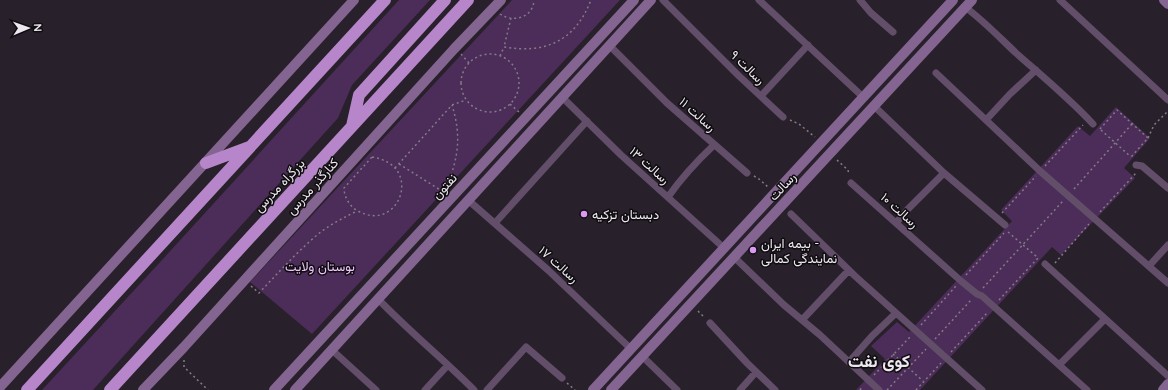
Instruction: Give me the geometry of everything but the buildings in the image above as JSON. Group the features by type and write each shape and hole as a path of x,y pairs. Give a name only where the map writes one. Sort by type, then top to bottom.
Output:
{"highway":[{"path":"28,390 385,0"},
{"path":"351,127 359,95 445,0"},
{"name":"بزرگراه مدرس","path":"110,390 468,0"},
{"path":"206,163 252,146"}],"street":[{"path":"0,387 354,0"},
{"name":"کنارگذر مدرس","path":"143,390 184,347 454,49 501,0"},
{"name":"نفتون","path":"274,390 634,0"},
{"name":"نفتون","path":"295,390 651,0"},
{"name":"رسالت ۹","path":"663,0 783,117"},
{"path":"759,0 944,173 1004,225"},
{"path":"860,0 871,13 893,32"},
{"name":"رسالت","path":"593,390 953,0"},
{"path":"1060,0 1167,99"},
{"path":"1164,0 1168,4"},
{"path":"969,3 982,20 1066,96 1093,124"},
{"name":"رسالت","path":"611,390 969,3"},
{"path":"933,22 943,32"},
{"path":"761,96 808,45"},
{"name":"رسالت ۱۱","path":"610,46 668,103 747,173"},
{"path":"986,120 1006,98 1036,70"},
{"path":"936,72 1040,171 1168,283"},
{"name":"رسالت ۱۳","path":"562,97 621,155 724,248"},
{"path":"495,223 587,121"},
{"path":"508,136 519,145"},
{"path":"668,197 685,174 714,145"},
{"path":"1136,165 1142,166 1168,188"},
{"path":"896,223 944,173"},
{"name":"رسالت ۱۰","path":"851,183 977,294 982,296 1086,390"},
{"name":"رسالت ۱۷","path":"468,200 548,270 631,349"},
{"path":"791,214 913,329 982,390"},
{"path":"1148,266 1168,245"},
{"path":"724,248 784,305 879,390"},
{"path":"1045,264 1168,376"},
{"path":"802,320 849,270"},
{"path":"378,299 403,325 474,390"},
{"path":"849,362 872,336 896,313"},
{"path":"1059,365 1104,319"},
{"path":"710,323 775,390"},
{"path":"487,390 526,347 562,378"},
{"path":"332,350 376,390"},
{"path":"642,356 677,390"},
{"path":"618,363 627,372"},
{"path":"425,390 448,365"},
{"path":"740,390 756,372"},
{"path":"1163,390 1168,384"}],"path":[{"path":"492,9 503,17 519,19 527,14 533,6 534,0"},
{"path":"504,47 524,50 553,44 568,35 577,26 585,14 591,0"},
{"path":"500,56 504,47 511,18"},
{"path":"454,49 469,63"},
{"path":"487,54 500,56 514,67 518,76 518,86 516,96 510,104 502,110 492,112 482,111 473,107 466,100 462,90 461,81 464,71 469,63 478,57 487,54"},
{"path":"395,168 452,105 466,100"},
{"path":"510,104 525,118"},
{"path":"399,164 445,192 455,164 458,150 456,117 452,105"},
{"path":"1100,129 1117,110 1148,138"},
{"path":"1131,157 1148,138 1154,125 1168,111"},
{"path":"783,117 800,124 822,142"},
{"path":"1093,124 1131,157 1136,165"},
{"path":"887,390 1023,245 1132,124"},
{"path":"830,153 848,170 851,183"},
{"path":"372,157 382,159 395,168 398,171 402,181 402,191 399,201 392,209 384,214 374,216 357,211 348,202 344,188 372,157"},
{"path":"747,173 758,179 775,193"},
{"path":"245,280 259,293 281,269 318,235 357,211"},
{"path":"860,390 893,354 913,329 961,280 1006,230 1045,264"},
{"path":"916,390 1038,258"},
{"path":"691,304 710,323"},
{"path":"184,347 184,367 208,390"},
{"path":"893,354 924,382"},
{"path":"562,378 575,390"}],"green space":[{"path":"399,0 430,0 352,85 338,118 93,390 42,390 162,260"},
{"name":"بوستان ولایت","path":"512,0 620,0 312,334 250,282"},
{"path":"1116,107 1150,138 1124,168 1135,178 1061,255 1052,247 920,390 856,390 885,359 871,346 897,322 909,332 1012,221 1001,210 1078,126 1090,136"}],"place":[{"name":"دبستان تزکیه","path":"584,214"},
{"name":"بیمه ایران - نمایندگى کمالى","path":"753,250"}],"district":[{"name":"کوی نفت","path":"879,361"}]}
